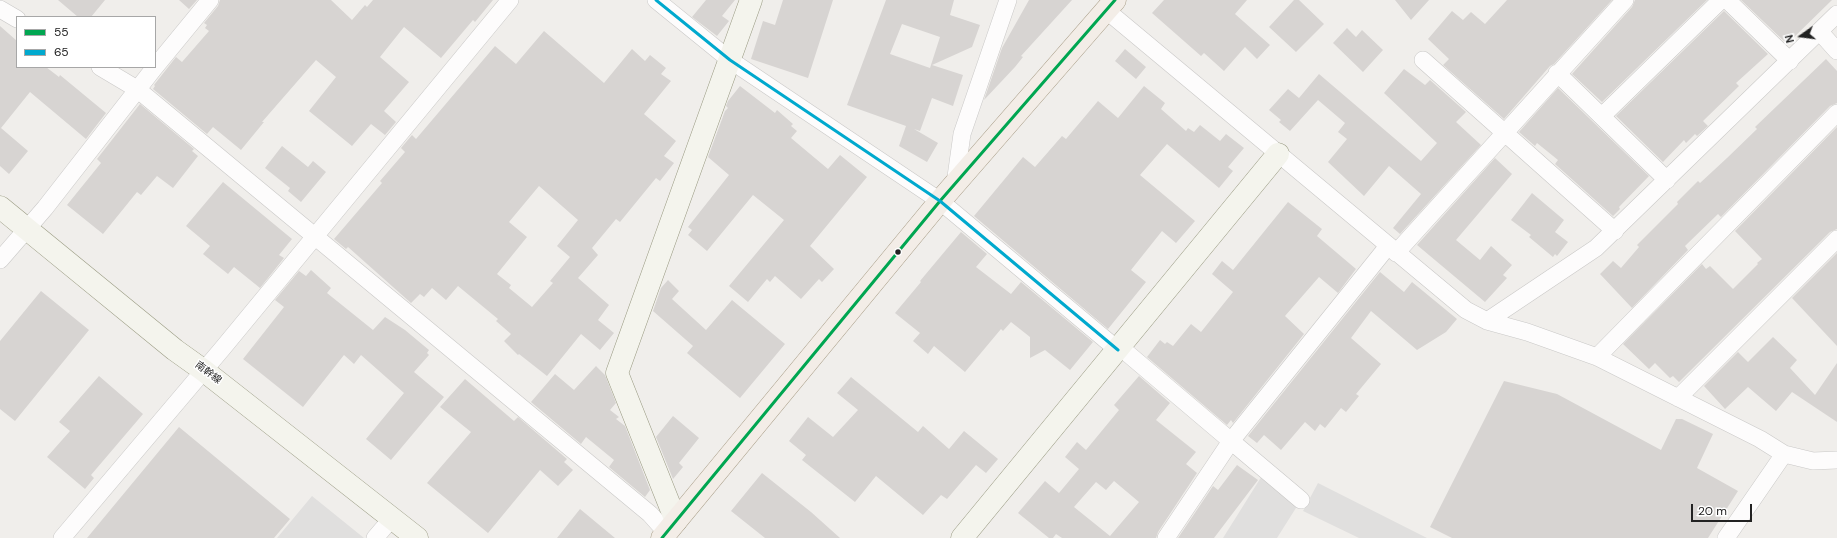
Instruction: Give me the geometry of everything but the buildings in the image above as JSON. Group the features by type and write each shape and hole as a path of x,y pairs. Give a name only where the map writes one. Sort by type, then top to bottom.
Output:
{"main road":[{"path":"668,530 940,201 1111,5"}],"street":[{"path":"156,66 210,0"},
{"path":"62,538 314,238 510,0"},
{"path":"656,0 730,60 940,201 1301,500"},
{"path":"668,530 617,373 752,0"},
{"path":"956,184 962,134 1008,0"},
{"path":"1166,538 1230,441 1392,249 1505,134 1557,73 1625,0"},
{"path":"1602,116 1721,0"},
{"path":"1727,0 1790,61"},
{"path":"1111,5 1278,154 1466,310 1487,321 1527,332 1597,357 1760,439 1784,454 1813,461 1837,460"},
{"path":"0,9 16,18"},
{"path":"1487,321 1596,248 1837,14"},
{"path":"1820,32 1837,51"},
{"path":"1423,60 1615,231"},
{"path":"102,68 137,89 314,238 668,530"},
{"path":"0,260 45,208 154,68"},
{"path":"1557,73 1667,180"},
{"path":"1597,357 1837,114"},
{"path":"962,538 1278,154"},
{"name":"南幹線","path":"0,207 175,350 204,370 417,538"},
{"path":"1678,398 1836,242"},
{"path":"1726,538 1784,454"},
{"path":"375,538 392,518"}],"shaded area":[{"path":"1265,471 1301,500 1277,538 1223,538"},
{"path":"1318,483 1427,538 1359,538 1303,511"},
{"path":"312,496 364,538 277,538"}],"transit line":[{"name":"65","path":"656,0 730,60 940,201 1118,350"},
{"name":"55","path":"662,538 940,201 1115,0"}]}
